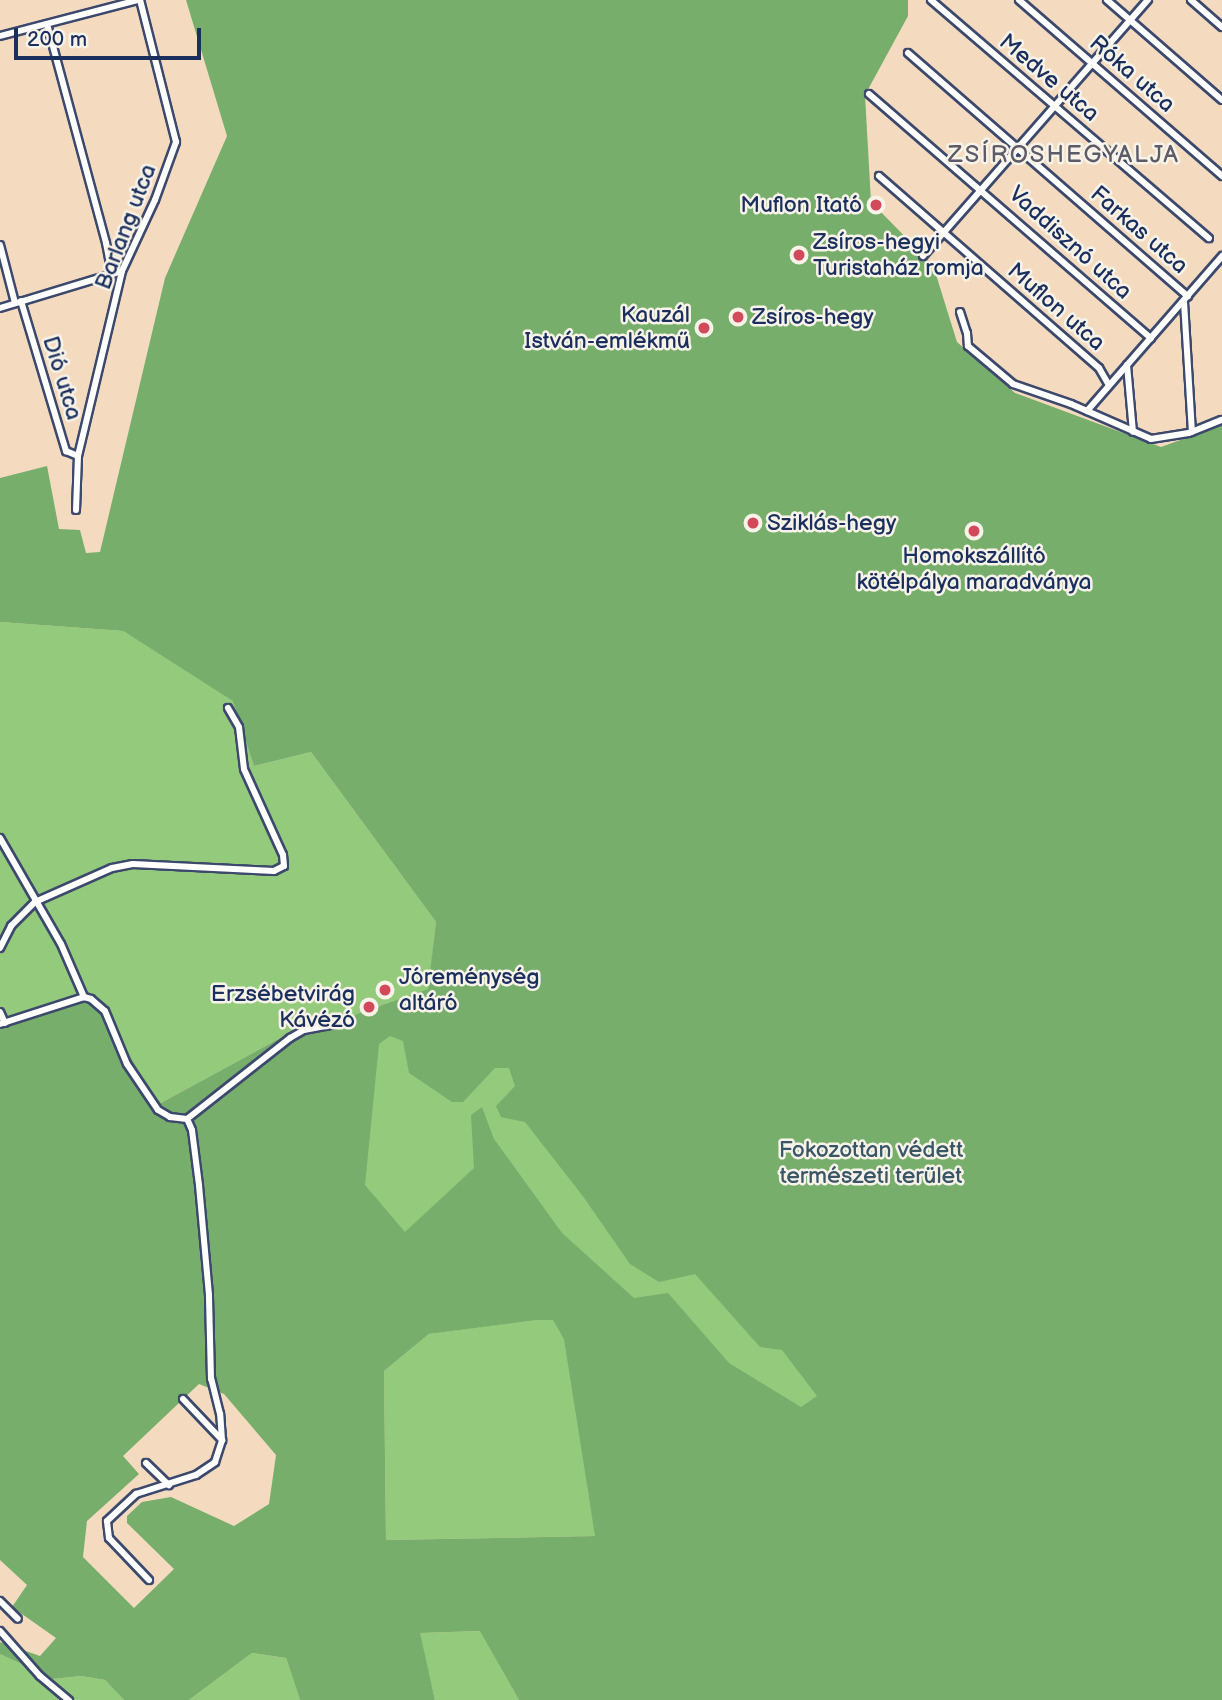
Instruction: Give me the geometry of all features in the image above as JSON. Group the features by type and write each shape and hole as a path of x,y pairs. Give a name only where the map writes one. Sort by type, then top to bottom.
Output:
{"street":[{"path":"0,36 139,0"},
{"name":"Barlang utca","path":"76,510 78,456 122,271 155,200 176,142 139,0"},
{"name":"Medve utca","path":"931,0 1209,238"},
{"name":"Róka utca","path":"1019,0 1222,176"},
{"path":"1107,0 1222,100"},
{"path":"923,257 1148,0"},
{"path":"1191,0 1222,27"},
{"path":"47,24 112,274"},
{"name":"Farkas utca","path":"908,53 1186,299"},
{"name":"Vaddisznó utca","path":"869,94 1151,338"},
{"name":"Muflon utca","path":"879,176 1099,368 1109,385"},
{"name":"Dió utca","path":"0,244 66,450 78,456"},
{"path":"1087,411 1222,256"},
{"path":"0,308 122,271"},
{"path":"1186,299 1192,432"},
{"path":"960,312 968,334 968,346 1009,381 1158,440 1192,432 1222,420"},
{"path":"1127,365 1133,432"},
{"path":"0,948 11,926 36,902 112,868 133,864 274,871 284,866 283,855 243,769 239,727 228,708"},
{"path":"0,838 61,944 85,997 105,1011 127,1064 158,1110 170,1117 187,1119 290,1038 304,1030 351,1021"},
{"path":"0,1012 2,1024 85,997"},
{"path":"149,1580 109,1538 106,1524 136,1494 196,1475 215,1462 222,1440 220,1414 211,1379 209,1295 199,1185 192,1130 187,1119"},
{"path":"183,1399 222,1440"},
{"path":"146,1463 169,1485"},
{"path":"0,1601 18,1619"},
{"path":"0,1631 40,1676 69,1700"}],"green space":[{"name":"Fokozottan védett természeti terület","path":"186,0 908,0 908,16 865,95 871,202 933,265 957,342 1015,393 1161,447 1222,425 1222,1700 519,1700 480,1631 420,1633 435,1700 300,1700 286,1658 252,1653 189,1700 124,1700 105,1680 81,1676 53,1679 0,1654 0,1642 40,1656 56,1638 12,1607 27,1585 0,1560 0,1020 77,995 101,1003 157,1105 297,1029 352,1016 428,989 436,922 311,752 254,766 233,701 123,631 0,622 0,478 47,466 59,529 80,530 86,553 100,552 165,278 227,136","holes":["390,1036 403,1041 409,1073 452,1102 463,1102 495,1068 509,1068 515,1086 496,1106 501,1117 525,1122 582,1195 630,1264 659,1282 695,1274 760,1347 782,1350 817,1396 801,1407 729,1363 668,1293 634,1298 562,1233 494,1139 482,1107 471,1115 474,1168 405,1232 365,1185 379,1044","553,1320 564,1339 595,1536 386,1540 384,1371 429,1334","199,1384 224,1394 276,1455 269,1504 234,1526 171,1497 142,1502 127,1516 127,1523 174,1569 134,1608 83,1557 87,1521 139,1474 123,1456"]},
{"path":"0,622 123,631 234,701 254,766 311,752 436,922 430,978 1222,1700 623,1588 587,1485 596,1536 386,1540 384,1371 429,1334 532,1320 308,1290 297,1029 157,1105 77,995 0,1020"},
{"path":"481,1631 519,1700 435,1700 419,1633"},
{"path":"252,1653 286,1658 300,1700 189,1700"},
{"path":"0,1654 53,1679 81,1676 105,1680 124,1700 0,1700"}],"place":[{"name":"Muflon Itató","path":"876,205"},
{"name":"Zsíros-hegyi Turistaház romja","path":"799,255"},
{"name":"Zsíros-hegy","path":"738,317"},
{"name":"Kauzál István-emlékmű","path":"704,328"},
{"name":"Sziklás-hegy","path":"753,523"},
{"name":"Homokszállító kötélpálya maradványa","path":"974,531"},
{"name":"Jóreménység altáró","path":"385,990"},
{"name":"Erzsébetvirág Kávézó","path":"369,1007"}],"district":[{"name":"ZSÍROSHEGYALJA","path":"1064,155"}]}
